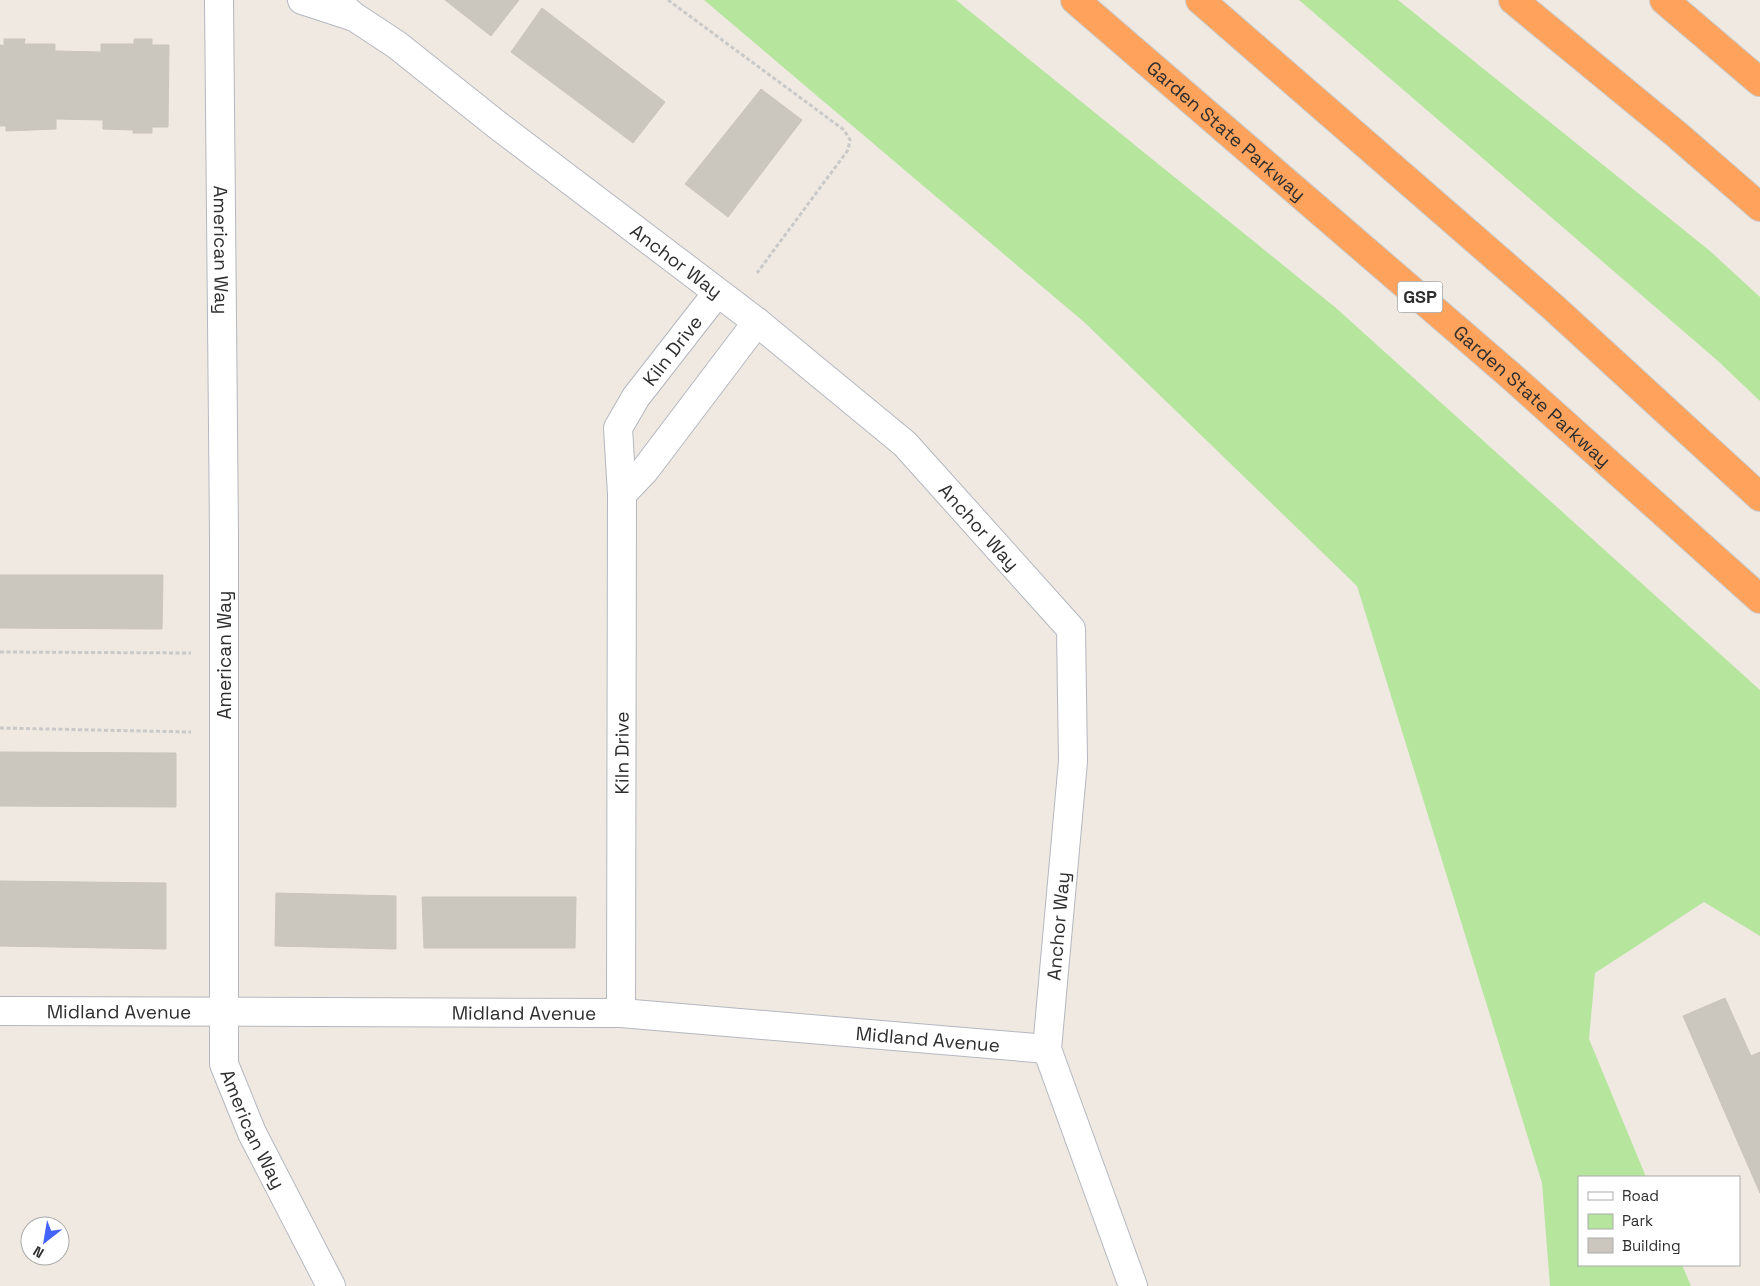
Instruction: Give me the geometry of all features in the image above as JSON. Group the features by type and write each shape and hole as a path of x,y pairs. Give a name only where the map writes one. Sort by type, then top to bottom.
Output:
{"highway":[{"name":"Garden State Parkway","path":"1075,0 1496,363 1760,599"},
{"path":"1200,0 1539,295 1760,496"},
{"path":"1514,0 1676,134 1760,207"},
{"path":"1664,0 1760,82"}],"street":[{"name":"American Way","path":"219,0 224,1064 252,1134 331,1286"},
{"name":"Anchor Way","path":"302,0 344,8 397,45 496,124 620,216 717,293 757,322 905,444 1071,629 1073,761 1047,1049 1123,1283"},
{"name":"Kiln Drive","path":"621,1013 622,494 618,428 636,397 717,293"},
{"path":"622,494 645,470 757,322"},
{"name":"Midland Avenue","path":"0,1011 621,1013 1047,1049"}],"path":[{"path":"668,0 844,130 850,140 848,150 757,273"},
{"path":"0,652 191,653"},
{"path":"0,728 191,732"}],"green space":[{"path":"704,0 956,0 1336,308 1760,690 1760,936 1704,902 1595,973 1589,1039 1646,1176 1578,1176 1578,1266 1682,1266 1691,1286 1550,1286 1542,1183 1357,586 1084,322"},
{"path":"1299,0 1398,0 1710,251 1760,297 1760,401 1718,361"}],"building":[{"path":"445,0 519,0 491,36"},
{"path":"542,8 665,102 633,143 511,52"},
{"path":"4,39 25,39 24,44 55,44 55,51 101,52 101,44 134,44 134,39 152,39 152,45 169,45 168,127 152,127 152,133 133,133 133,130 103,129 103,120 56,119 56,129 6,131 6,126 0,126 0,45 4,46"},
{"path":"761,89 802,120 728,217 685,184"},
{"path":"0,575 163,575 162,629 0,628"},
{"path":"0,752 176,753 176,807 0,806"},
{"path":"0,881 166,883 166,949 0,946"},
{"path":"276,893 396,896 396,949 275,946"},
{"path":"422,897 576,897 575,948 424,948"},
{"path":"1725,998 1751,1056 1760,1052 1760,1193 1683,1016"}]}
